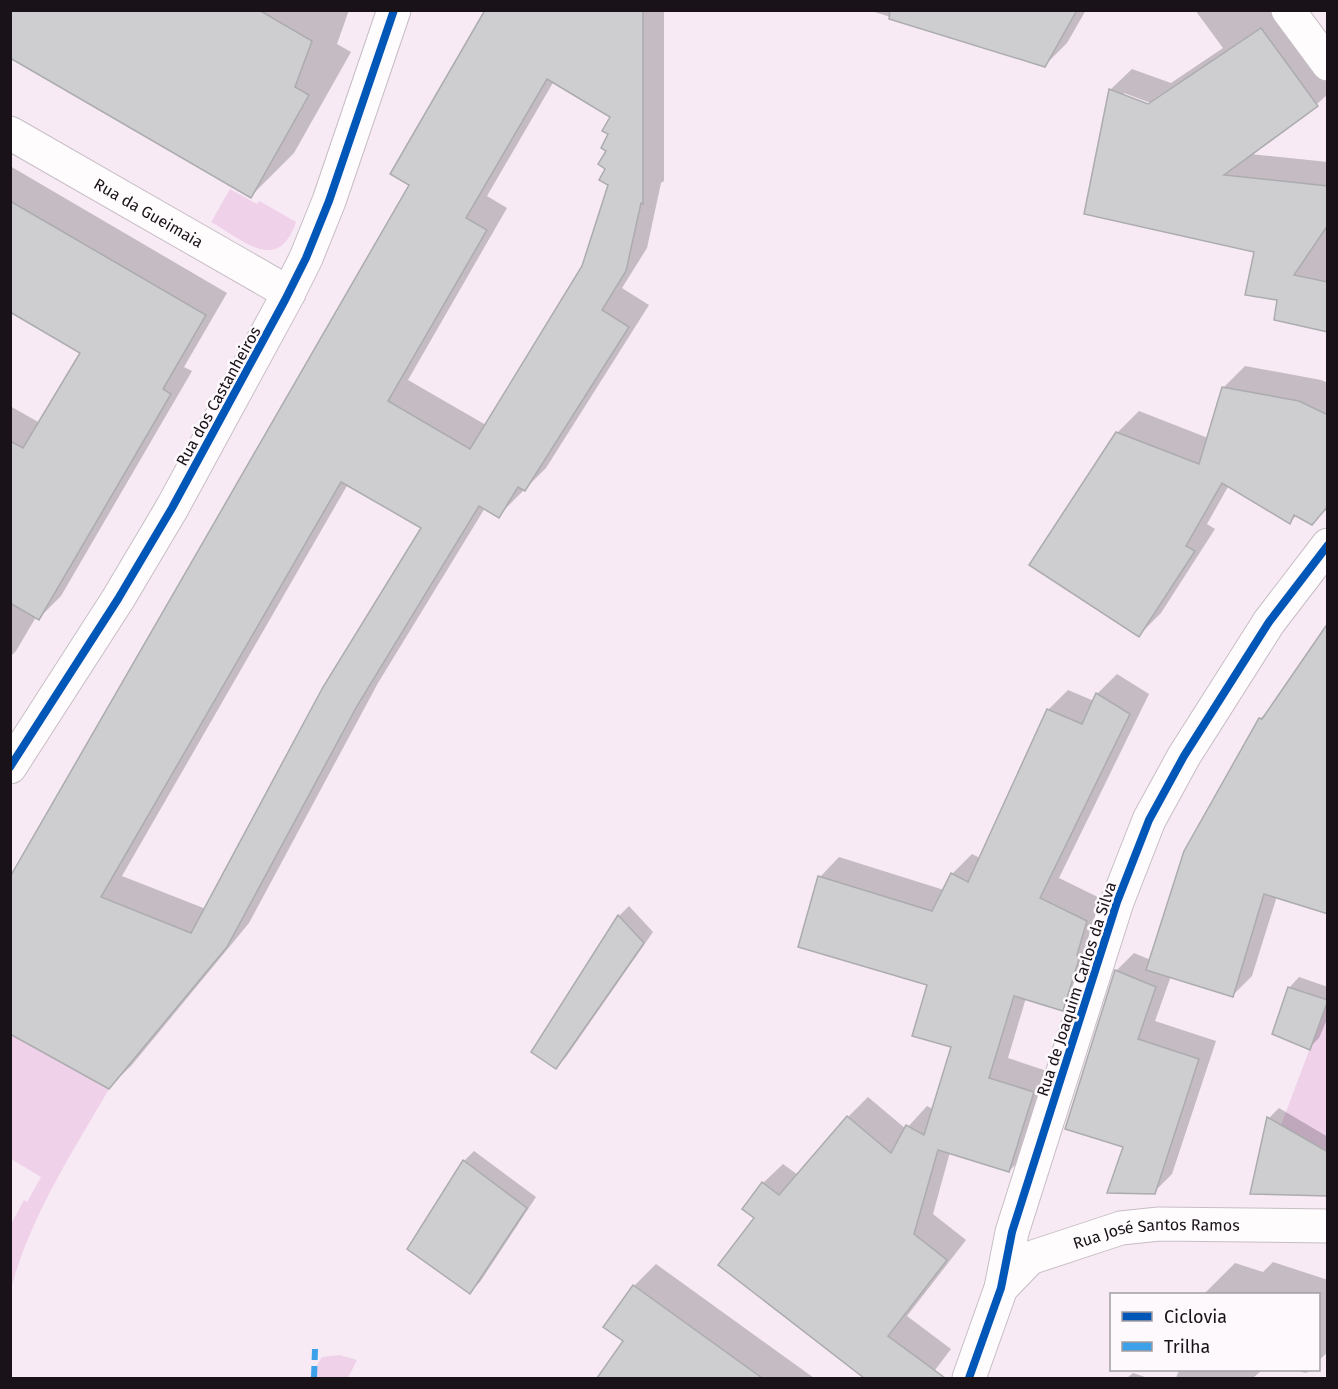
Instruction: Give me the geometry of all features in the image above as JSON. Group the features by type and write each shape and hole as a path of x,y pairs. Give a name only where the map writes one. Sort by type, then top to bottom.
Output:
{"street":[{"name":"Rua dos Castanheiros","path":"13,758 172,508 289,293 329,201 394,10"},
{"path":"1288,10 1328,64"},
{"name":"Rua da Gueimaia","path":"10,133 289,293"},
{"name":"Rua de Joaquim Carlos da Silva","path":"969,1378 1001,1288 1012,1232 1117,903 1149,820 1184,756 1269,622 1328,545"},
{"name":"Rua José Santos Ramos","path":"1001,1288 1030,1258 1121,1228 1159,1224 1328,1226"}],"shaded area":[{"path":"230,189 257,204 259,201 263,203 296,222 288,238 280,247 270,250 259,249 211,222"},
{"path":"1327,1003 1327,1152 1281,1125"},
{"path":"11,1034 109,1089 53,1186 29,1236 11,1289 11,1224 24,1200 27,1202 41,1177 11,1159"},
{"path":"339,1355 357,1360 348,1378 309,1378 322,1357"}],"building":[{"path":"10,10 259,10 312,41 295,87 309,95 251,198 10,58"},
{"path":"485,10 643,10 643,204 641,203 626,271 602,310 629,327 525,491 518,487 499,518 479,506 357,706 227,947 109,1089 10,1034 10,877 409,185 390,174","holes":["547,79 610,117 602,131 608,134 601,148 606,151 598,164 605,169 599,180 608,185 582,266 470,449 388,401 487,230 466,218","341,482 421,528 323,687 191,933 101,897"]},
{"path":"890,10 1077,10 1045,67 889,19"},
{"path":"1261,28 1318,106 1224,175 1328,186 1328,225 1294,275 1328,282 1328,332 1274,320 1277,300 1245,295 1254,252 1084,214 1109,89 1148,104"},
{"path":"10,201 206,315 163,389 171,394 39,620 10,603 10,441 23,448 80,353 10,312"},
{"path":"1222,387 1299,401 1328,415 1328,506 1312,525 1294,515 1290,524 1222,483 1186,546 1195,551 1139,637 1029,565 1116,432 1199,464"},
{"path":"1328,623 1328,914 1264,894 1233,997 1146,970 1184,851 1259,718 1262,719"},
{"path":"1096,693 1130,714 1040,898 1087,921 1077,955 1080,956 1063,1011 1014,996 989,1078 1034,1092 1009,1172 938,1150 914,1234 947,1260 888,1336 945,1378 864,1378 718,1265 754,1218 742,1209 762,1182 779,1195 847,1116 891,1153 906,1125 924,1135 951,1047 912,1036 927,985 798,947 818,876 932,911 951,873 968,882 1047,709 1082,724"},
{"path":"618,915 644,943 556,1069 531,1052"},
{"path":"1115,970 1156,987 1138,1039 1199,1059 1155,1194 1107,1193 1123,1147 1065,1129"},
{"path":"1288,987 1328,1000 1310,1050 1272,1034"},
{"path":"1267,1117 1328,1152 1328,1196 1250,1194"},
{"path":"463,1160 527,1208 470,1294 407,1249"},
{"path":"633,1285 762,1378 597,1378 623,1341 603,1327"}],"marked path":[{"path":"314,1378 315,1349"}],"cycle path":[{"path":"10,767 118,599 172,508 285,300 306,258 329,201 394,10"},
{"path":"969,1378 1001,1288 1012,1232 1117,902 1149,820 1184,756 1269,622 1328,545"}]}
